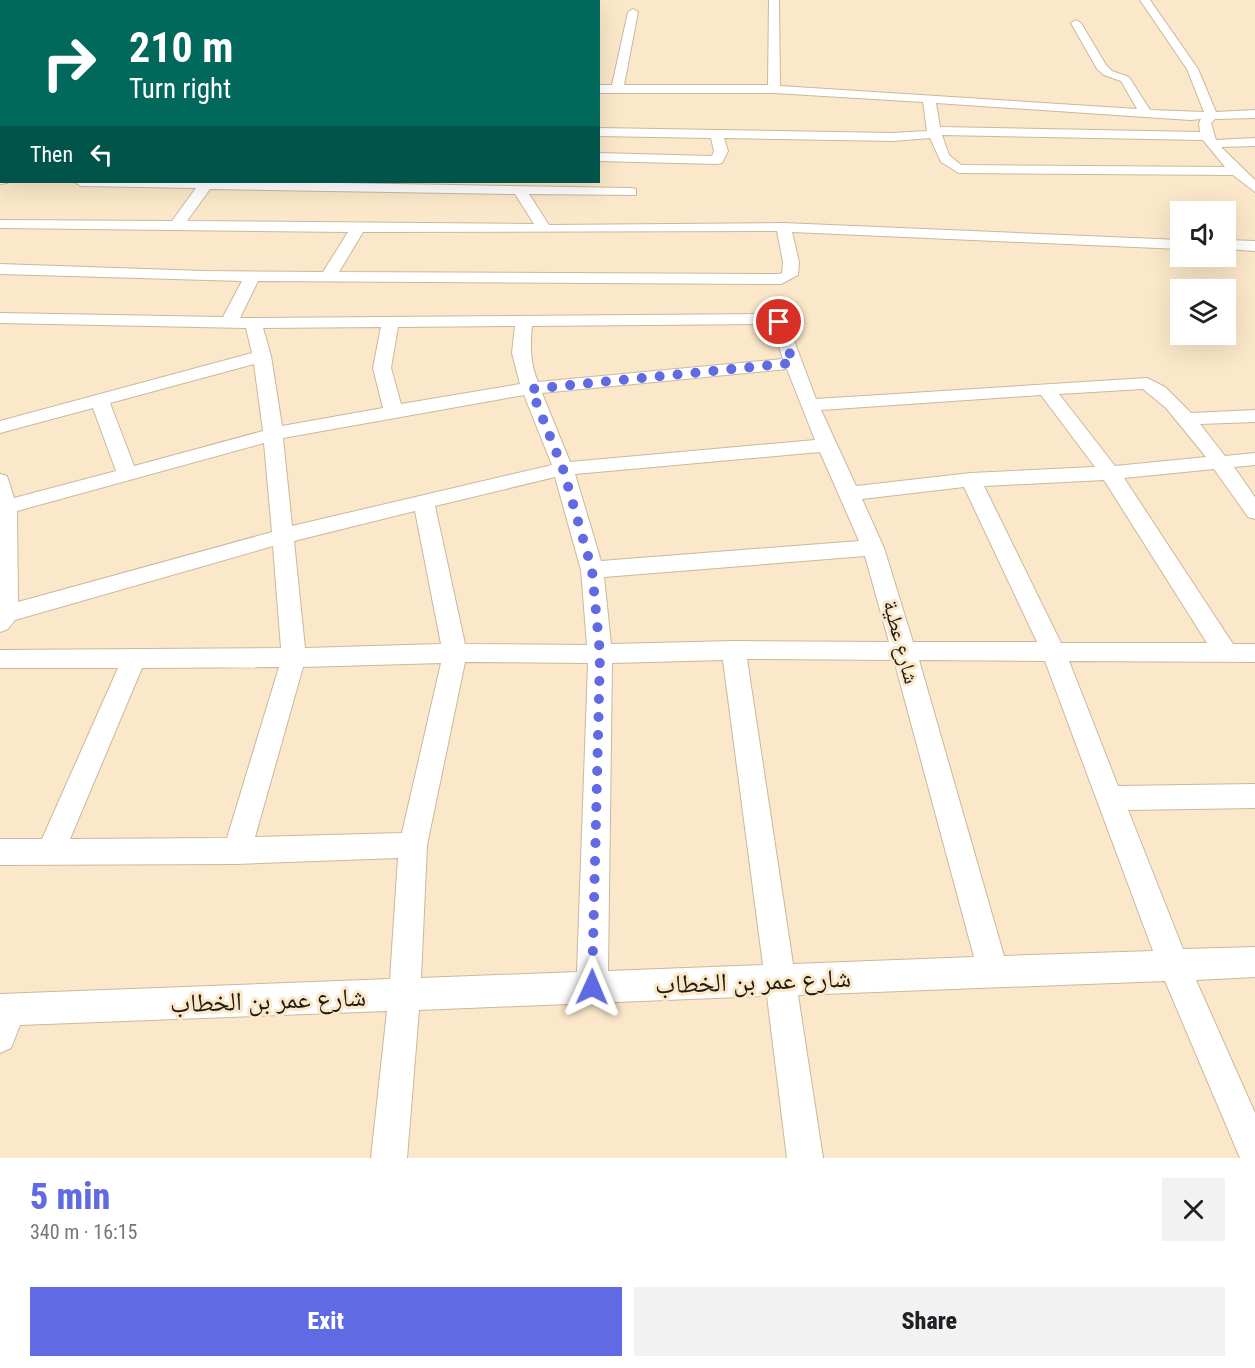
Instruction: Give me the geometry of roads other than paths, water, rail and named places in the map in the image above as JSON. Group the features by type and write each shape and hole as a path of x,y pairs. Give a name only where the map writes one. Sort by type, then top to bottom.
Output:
{"street":[{"path":"774,0 774,89"},
{"path":"1145,0 1185,53 1197,75 1210,116"},
{"path":"617,89 633,12"},
{"path":"1076,23 1101,67 1108,73 1125,80 1146,113"},
{"path":"600,89 774,89 1146,113 1210,116 1255,114"},
{"path":"929,100 934,132 946,163 959,169 1238,171"},
{"path":"1210,116 1205,123 1210,140 1255,189"},
{"path":"600,132 892,137 934,132 1255,142"},
{"path":"600,156 717,160 721,151 716,134"},
{"path":"170,183 631,192"},
{"path":"176,226 206,184"},
{"path":"519,189 544,228"},
{"path":"0,224 544,228 783,227 1170,244"},
{"path":"328,277 358,227"},
{"path":"0,269 328,277 781,279 790,275 791,262 783,227"},
{"path":"1236,245 1255,246"},
{"path":"229,322 253,276"},
{"path":"0,318 253,323 524,322 521,353 523,368 563,469 592,570 600,654 592,987"},
{"name":"شارع عطية","path":"524,322 767,319 779,322 809,405 873,548 889,597 902,651 993,972"},
{"path":"391,322 381,355 381,371 394,412"},
{"path":"237,851 294,656 273,434 261,356 253,323"},
{"path":"0,427 261,356"},
{"path":"3,508 273,434 531,389 793,363"},
{"path":"809,405 1147,383 1162,392 1185,419 1255,512"},
{"path":"1047,391 1110,472 1226,653"},
{"path":"100,400 127,473"},
{"path":"1185,419 1255,416"},
{"path":"0,481 3,508 4,619 283,536 563,469 699,459 826,445"},
{"path":"849,494 971,480 1110,472 1218,460 1255,459"},
{"path":"971,480 1054,654 1174,965 1255,1153"},
{"path":"389,1158 405,994 413,845 455,653 424,504"},
{"path":"592,570 873,548"},
{"path":"0,659 381,657 455,653 600,654 734,650 1054,654 1255,653"},
{"path":"734,650 805,1158"},
{"path":"50,853 134,658"},
{"path":"1108,798 1255,796"},
{"path":"0,852 237,851 413,845"},
{"name":"شارع عمر بن الخطاب","path":"3,1019 405,994 1255,962"}]}
